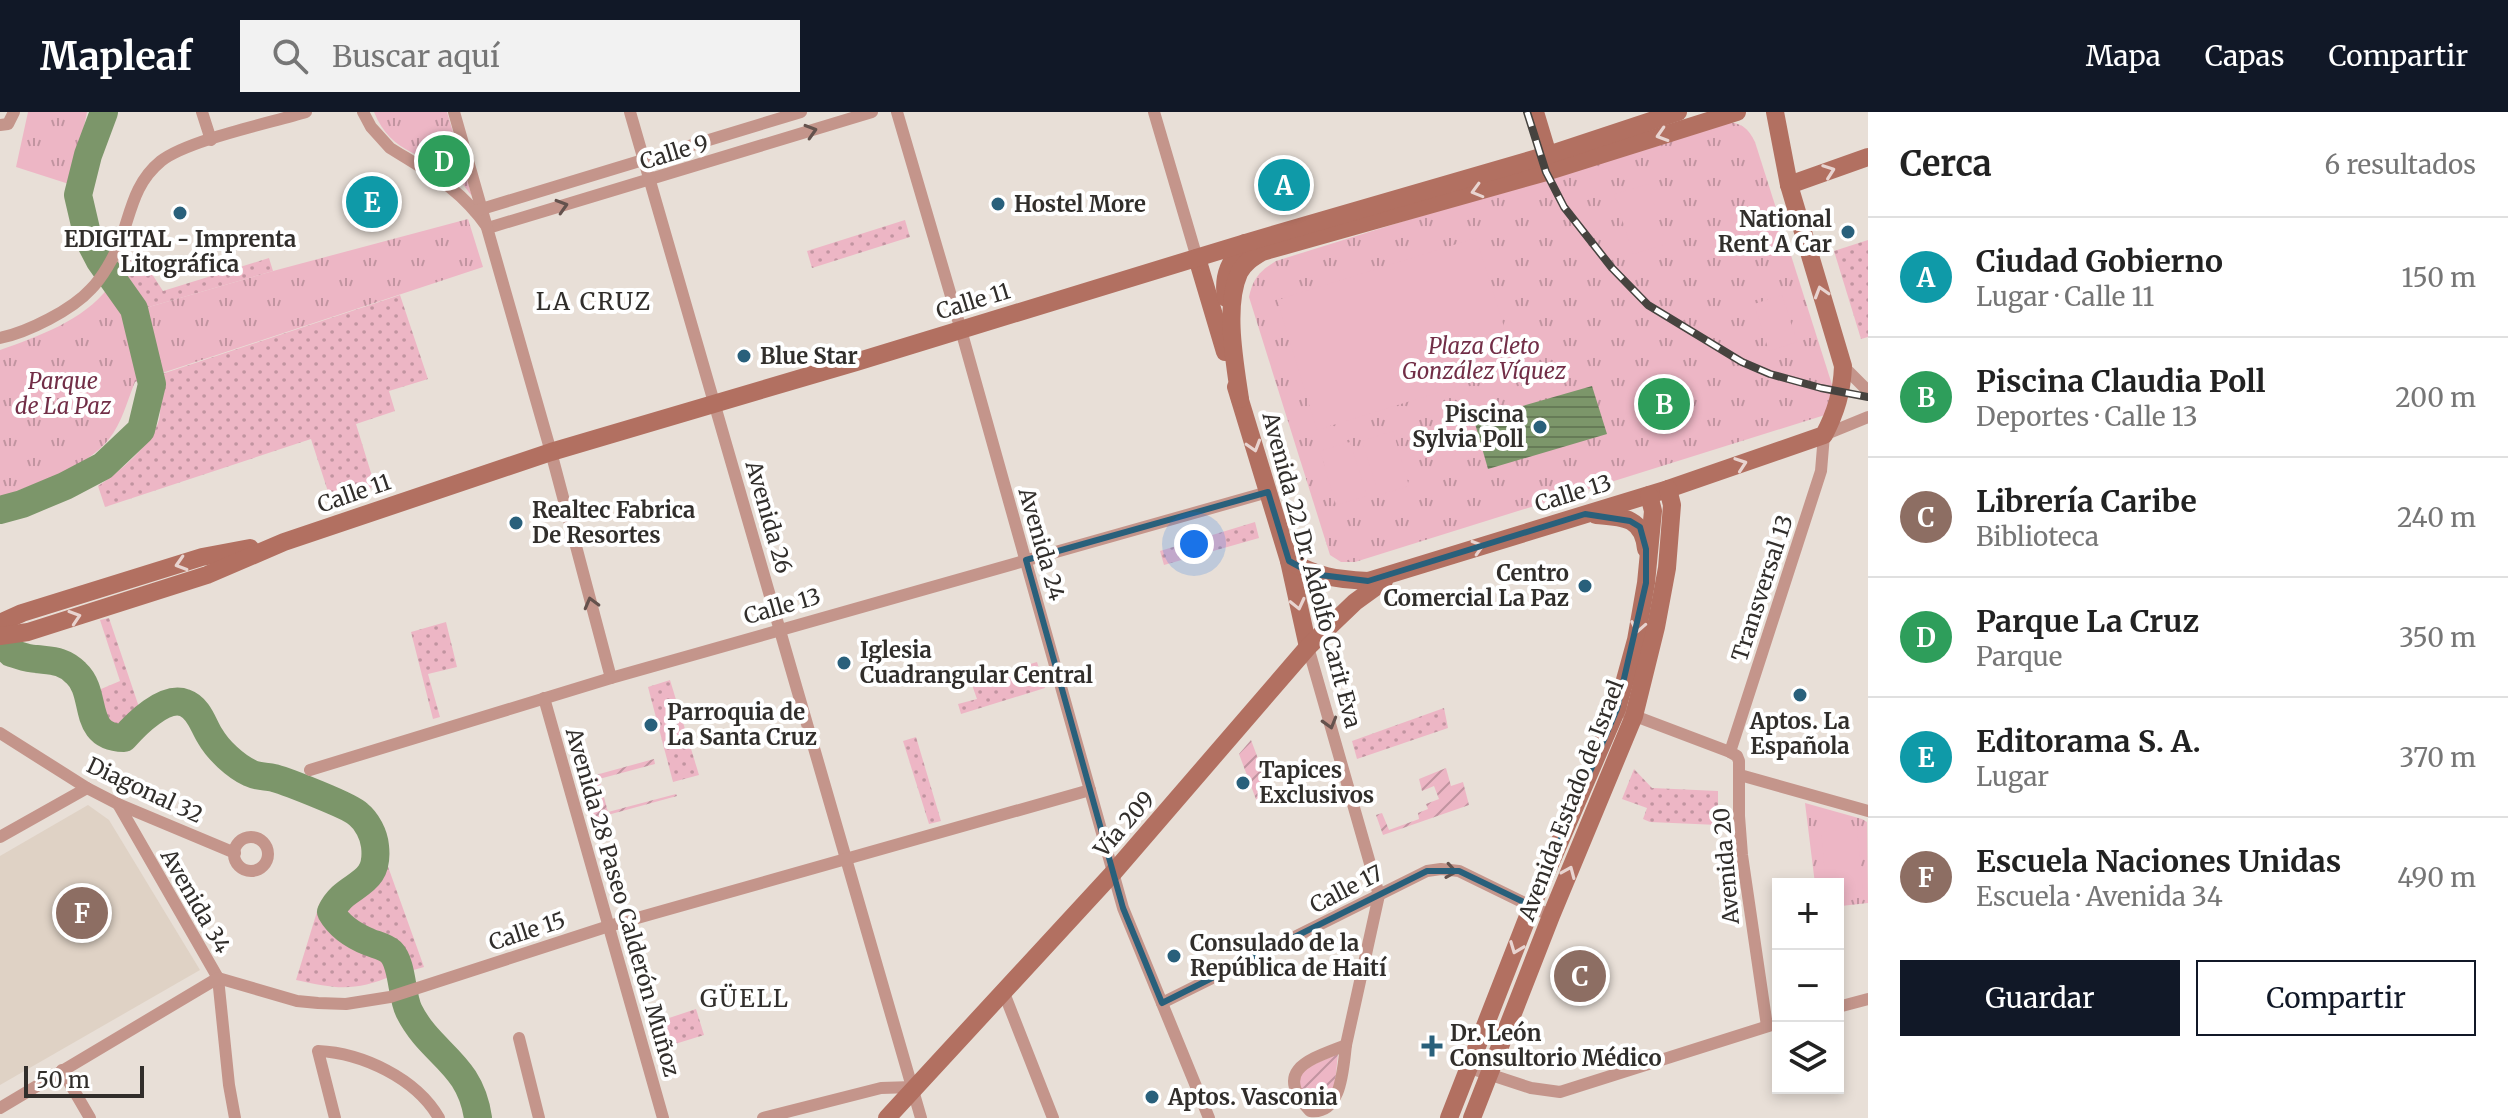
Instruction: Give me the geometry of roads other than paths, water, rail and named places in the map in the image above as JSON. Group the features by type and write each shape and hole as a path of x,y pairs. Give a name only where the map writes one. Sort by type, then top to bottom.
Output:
{"main road":[{"path":"1535,112 1550,162"},
{"name":"Calle 11","path":"1240,399 1232,334 1235,290 1240,273 1249,260 1262,252 1550,162 1678,112"},
{"name":"Calle 11","path":"0,636 28,632 207,575 284,542 551,452 1245,243 1737,112"},
{"path":"1775,112 1789,185 1843,366 1837,407 1824,435"},
{"path":"1789,185 1868,157"},
{"path":"1232,334 1224,285 1227,271 1245,243"},
{"name":"Avenida 22 Dr. Adolfo Carit Eva","path":"1197,258 1289,561 1308,647"},
{"name":"Calle 13","path":"1289,561 1313,574 1368,581 1668,489 1824,435"},
{"name":"Avenida Estado de Israel","path":"1472,1118 1551,916 1656,627 1667,568 1672,505 1668,489"},
{"name":"Avenida Estado de Israel","path":"1449,1118 1532,906 1625,713 1646,583 1653,511 1649,495"},
{"path":"1585,514 1621,518 1640,527 1645,537 1646,583"},
{"name":"Calle 11","path":"0,623 22,613 202,557 284,542"},
{"name":"Vía 209","path":"887,1118 1113,873 1308,647 1355,602 1404,569"}],"street":[{"path":"202,112 211,140"},
{"path":"0,338 17,335 81,299 94,287 119,244 135,193 147,175 162,161 211,140 306,112"},
{"path":"363,112 371,127 390,148 444,182 479,210"},
{"path":"454,112 479,210 488,228 551,452 611,678"},
{"name":"Avenida 26","path":"630,112 921,1118"},
{"name":"Calle 9","path":"479,210 801,112"},
{"name":"Calle 9","path":"488,228 872,112"},
{"name":"Avenida 24","path":"897,112 1123,908 1209,1118"},
{"name":"Avenida 22 Dr. Adolfo Carit Eva","path":"1154,112 1197,258"},
{"path":"1843,366 1868,391"},
{"name":"Calle 13","path":"1824,435 1868,417"},
{"name":"Transversal 13","path":"1730,752 1821,471 1824,435"},
{"name":"Calle 13","path":"310,770 611,678 1268,492"},
{"name":"Avenida 22 Dr. Adolfo Carit Eva","path":"1308,647 1379,895 1334,1101 1327,1109 1310,1111 1294,1087 1293,1077 1297,1069 1307,1061 1346,1045"},
{"name":"Avenida 28 Paseo Calderón Muñoz","path":"544,698 663,1118"},
{"path":"1625,713 1730,752"},
{"name":"Diagonal 32","path":"0,733 118,804 235,853"},
{"name":"Avenida 20","path":"1730,752 1739,761 1742,855 1772,1022"},
{"path":"1740,775 1868,811"},
{"path":"0,837 87,788"},
{"name":"Calle 15","path":"218,978 297,1001 346,1004 390,997 609,926 1090,790"},
{"name":"Avenida 34","path":"118,804 218,978 235,1118"},
{"name":"Calle 17","path":"1162,1003 1427,871 1459,871 1551,916"},
{"path":"0,1108 218,978"},
{"path":"1004,993 1053,1118"},
{"path":"1844,1005 1868,999"},
{"path":"1470,1068 1531,1088 1560,1092 1772,1025"},
{"path":"519,1038 539,1118"},
{"path":"335,1118 318,1051 337,1052 375,1063 416,1092 439,1118"},
{"path":"62,1070 90,1118"},
{"path":"763,1118 881,1088 913,1087"}],"waterway":[{"path":"0,510 65,486 103,466 141,430 152,384 134,309 100,261 88,238 78,195 88,155 104,112"},
{"path":"11,653 57,662 76,673 83,682 96,723 110,736 124,738 160,707 169,703 185,703 197,713 222,752 244,770 318,794 361,817 370,828 374,842 372,870 367,878 337,902 331,912 347,930 386,949 395,957 409,1011 467,1084 478,1118"}],"railway":[{"path":"1527,112 1546,172 1564,207 1612,268 1648,305 1742,362 1770,374 1868,397"}],"place":[{"name":"Parque La Cruz","path":"444,161"},
{"name":"Ciudad Gobierno","path":"1284,185"},
{"name":"Editorama S. A.","path":"372,202"},
{"name":"Hostel More","path":"998,204"},
{"name":"EDIGITAL - Imprenta Litográfica","path":"180,213"},
{"name":"National Rent A Car","path":"1848,232"},
{"name":"Blue Star","path":"744,356"},
{"name":"Piscina Claudia Poll","path":"1664,404"},
{"name":"Piscina Sylvia Poll","path":"1540,427"},
{"name":"Realtec Fabrica De Resortes","path":"516,523"},
{"name":"Centro Comercial La Paz","path":"1585,586"},
{"name":"Iglesia Cuadrangular Central","path":"844,663"},
{"name":"Aptos. La Española","path":"1800,695"},
{"name":"Parroquia de La Santa Cruz","path":"651,725"},
{"name":"Tapices Exclusivos","path":"1243,783"},
{"name":"Escuela Naciones Unidas","path":"82,913"},
{"name":"Consulado de la República de Haití","path":"1174,956"},
{"name":"Librería Caribe","path":"1580,976"},
{"name":"Dr. León Consultorio Médico","path":"1432,1046"},
{"name":"Aptos. Vasconia","path":"1152,1097"}],"district":[{"name":"LA CRUZ","path":"594,302"},
{"name":"GÜELL","path":"745,999"}],"park label":[{"name":"Plaza Cleto González Víquez","path":"1484,358"},
{"name":"Parque de La Paz","path":"63,394"}]}
